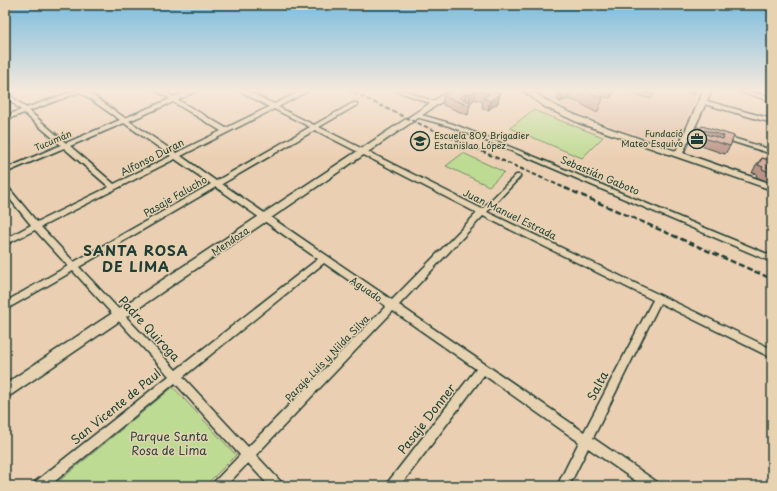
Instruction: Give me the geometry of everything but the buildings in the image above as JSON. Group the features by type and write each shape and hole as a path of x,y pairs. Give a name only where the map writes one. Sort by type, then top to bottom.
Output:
{"street":[{"path":"5,118 19,113"},
{"path":"26,113 113,188"},
{"name":"Aguado","path":"113,113 653,486"},
{"name":"Tucumán","path":"5,171 143,113"},
{"path":"196,113 226,131"},
{"name":"Alfonso Duran","path":"5,242 261,113"},
{"name":"Juan Manuel Estrada","path":"284,113 483,213 772,354"},
{"name":"Pasaje Falucho","path":"5,306 339,113"},
{"name":"Mendoza","path":"5,392 422,113"},
{"path":"565,113 582,121 772,188"},
{"path":"678,155 695,128 700,113"},
{"path":"743,113 772,121"},
{"name":"Sebastián Gaboto","path":"418,116 451,125 526,155 772,259"},
{"path":"713,134 772,152"},
{"name":"Paraje Luis y Nilda Silva","path":"218,486 518,176"},
{"name":"Padre Quiroga","path":"5,188 36,226 277,486"},
{"name":"San Vicente de Paul","path":"39,486 323,259"},
{"name":"Salta","path":"563,486 658,298"},
{"name":"Pasaje Donner","path":"392,486 483,368"}],"shaded area":[{"path":"576,113 689,113 674,146 668,146"}],"green space":[{"path":"529,113 541,113 603,137 582,158 510,128"},
{"path":"463,153 504,172 489,186 446,166"},
{"name":"Parque Santa Rosa de Lima","path":"173,387 236,455 205,486 53,486"}],"railway":[{"path":"396,113 567,189"},
{"path":"565,188 772,279"}],"place":[{"name":"Fundació Mateo Esquivo","path":"697,139"},
{"name":"Escuela 809 Brigadier Estanislao López","path":"420,141"}],"district":[{"name":"SANTA ROSA DE LIMA","path":"136,260"}]}
